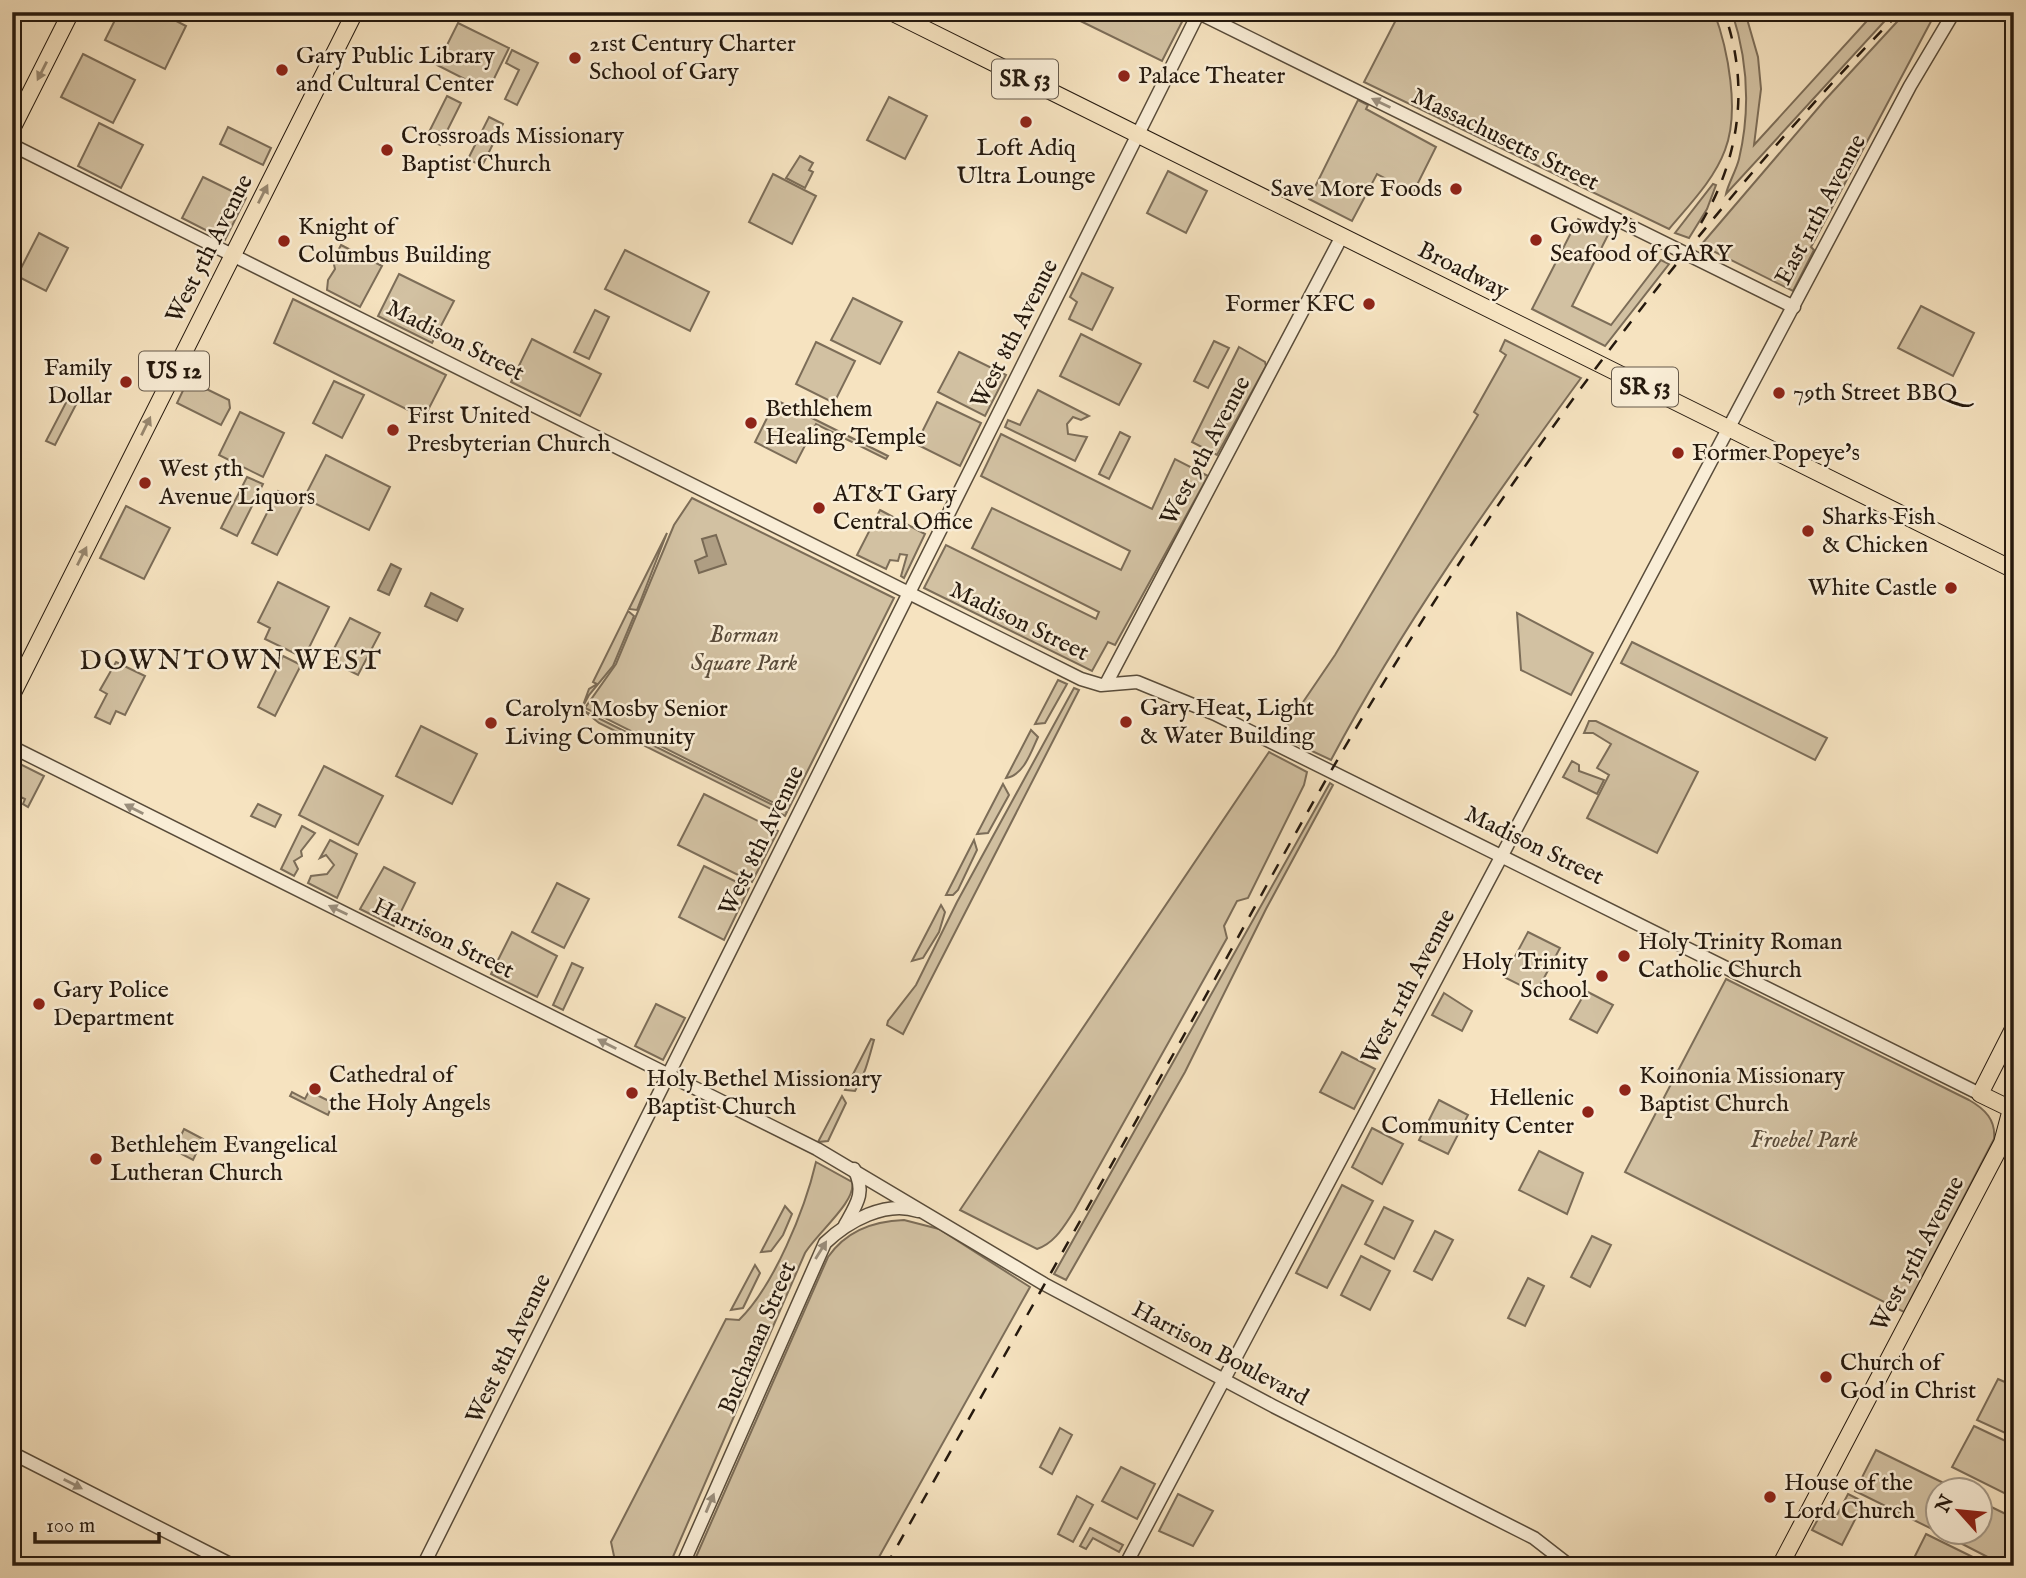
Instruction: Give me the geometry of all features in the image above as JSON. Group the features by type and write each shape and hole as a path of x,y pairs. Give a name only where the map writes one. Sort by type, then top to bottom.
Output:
{"main road":[{"path":"12,130 71,12"},
{"name":"West 5th Avenue","path":"12,695 355,12"},
{"name":"Broadway","path":"891,12 2014,570"},
{"path":"1980,1094 2014,1027"},
{"name":"Madison Street","path":"1980,1094 2012,1110"},
{"name":"West 15th Avenue","path":"1780,1566 1996,1156 2006,1134 2012,1110"}],"street":[{"name":"West 8th Avenue","path":"424,1566 1198,12"},
{"name":"Massachusetts Street","path":"1198,12 1794,307"},
{"name":"East 11th Avenue","path":"1730,428 1910,86 1954,12"},
{"name":"Madison Street","path":"12,145 1080,679 1106,684 1137,682 1159,689 1246,729 1980,1094"},
{"name":"West 9th Avenue","path":"1106,684 1342,236"},
{"name":"West 11th Avenue","path":"1125,1566 1730,428"},
{"name":"Harrison Street","path":"12,747 854,1169"},
{"name":"Harrison Boulevard","path":"854,1169 1044,1284 1224,1381 1534,1538 1570,1566"},
{"path":"845,1226 861,1193 860,1182 854,1169"},
{"name":"Buchanan Street","path":"682,1566 825,1243 845,1226 874,1213 897,1208 914,1209 938,1219"},
{"path":"12,1453 234,1566"}],"green space":[{"path":"119,12 159,12 186,26 165,69 105,40"},
{"path":"1062,12 1173,12 1184,18 1162,61"},
{"path":"1400,12 1714,12 1728,62 1732,99 1732,118 1725,150 1700,192 1669,229 1364,82"},
{"path":"1732,12 1745,12 1758,57 1761,89 1754,145 1875,12 1893,12 1726,194 1739,159 1746,103 1742,48"},
{"path":"1906,12 1936,12 1811,247 1814,250 1793,291 1701,245 1825,100"},
{"path":"458,23 509,48 488,91 437,65"},
{"path":"512,50 538,63 517,105 505,99 519,70 506,63"},
{"path":"83,54 135,80 113,123 61,97"},
{"path":"447,96 461,103 440,145 426,138"},
{"path":"889,97 927,116 905,159 867,140"},
{"path":"1358,100 1368,105 1366,109 1436,147 1413,193 1377,174 1352,221 1309,199"},
{"path":"489,117 503,124 482,166 468,159"},
{"path":"99,123 143,145 121,188 78,166"},
{"path":"228,127 271,148 263,165 220,144"},
{"path":"800,156 813,163 809,170 813,172 805,188 786,178"},
{"path":"1168,171 1207,191 1186,233 1147,213"},
{"path":"773,174 816,196 792,244 749,222"},
{"path":"203,177 246,198 225,240 182,218"},
{"path":"1713,184 1716,185 1707,209 1689,238 1675,233"},
{"path":"1578,219 1608,235 1572,306 1611,325 1661,260 1669,264 1605,346 1532,309"},
{"path":"39,233 68,248 46,291 17,276"},
{"path":"341,245 382,266 360,307 327,290 328,280 335,269 333,260"},
{"path":"625,250 709,292 690,331 605,289"},
{"path":"1082,273 1113,288 1092,330 1069,319 1077,302 1070,297"},
{"path":"399,274 454,301 432,343 378,316"},
{"path":"853,298 902,322 880,364 831,340"},
{"path":"293,299 446,375 424,418 274,343"},
{"path":"1921,306 1974,333 1953,376 1898,348"},
{"path":"595,310 609,317 589,359 574,352"},
{"path":"1081,334 1141,364 1119,405 1060,376"},
{"path":"532,339 601,374 580,416 511,382"},
{"path":"1505,340 1581,378 1481,518 1418,613 1358,710 1331,760 1280,736 1335,655 1478,415 1474,412 1506,355 1500,351"},
{"path":"1214,341 1229,348 1208,388 1194,381"},
{"path":"816,342 855,361 834,403 796,384"},
{"path":"1239,347 1265,362 1266,366 1217,455 1192,442"},
{"path":"959,352 1006,375 985,416 938,392"},
{"path":"188,380 229,400 230,408 221,425 177,403"},
{"path":"334,381 364,395 342,438 313,423"},
{"path":"1038,390 1089,416 1081,420 1073,417 1067,424 1068,434 1087,437 1075,461 1005,427 1008,420 1020,425"},
{"path":"72,391 81,395 55,445 46,441"},
{"path":"776,400 888,456 886,459 816,424 796,463 755,442"},
{"path":"937,402 981,423 960,466 916,444"},
{"path":"240,412 284,433 263,477 219,455"},
{"path":"1120,432 1130,437 1109,479 1099,474"},
{"path":"1001,434 1152,509 1175,459 1208,476 1115,645 1108,642 1092,671 924,588 946,545 1096,619 1099,612 972,548 992,508 1121,570 1130,551 981,476"},
{"path":"326,455 390,487 369,530 304,498"},
{"path":"247,477 263,484 237,536 221,528"},
{"path":"278,491 303,504 277,555 252,543"},
{"name":"Borman Square Park","path":"692,498 894,598 788,810 585,708 616,664 674,525"},
{"path":"126,506 170,528 144,579 100,558"},
{"path":"880,510 925,534 904,578 901,576 907,555 900,554 898,561 890,560 886,569 857,555"},
{"path":"667,533 637,610 629,609"},
{"path":"278,582 329,607 304,658 265,639 270,628 258,622"},
{"path":"628,611 634,616 613,666 582,708 589,689 597,684 593,682"},
{"path":"1517,613 1593,653 1571,695 1521,670"},
{"path":"350,618 380,633 358,675 328,660"},
{"path":"1632,642 1827,738 1815,760 1621,663"},
{"path":"283,656 301,665 275,716 258,707"},
{"path":"116,662 145,676 125,715 116,711 110,724 95,717 107,694 100,690"},
{"path":"1058,680 1067,684 1045,723 1035,724"},
{"path":"1074,688 1079,690 903,1034 887,1025 888,1021 916,985 957,902"},
{"path":"584,711 787,812 785,816 599,723"},
{"path":"1589,721 1596,721 1698,772 1657,853 1587,818 1609,775 1597,768 1611,744 1593,733 1584,733"},
{"path":"421,726 477,754 452,804 396,776"},
{"path":"1031,730 1038,737 1030,756 1018,772 1006,778"},
{"path":"1269,752 1307,772 1304,785 1248,898 1237,901 1224,926 1227,938 1067,1222 1054,1238 1037,1249 960,1210"},
{"path":"12,760 44,776 28,807 23,804 25,799 12,793"},
{"path":"1572,761 1579,765 1579,771 1604,780 1597,794 1563,777"},
{"path":"324,766 383,796 358,845 299,815"},
{"path":"1330,783 1333,785 1266,909 1185,1072 1066,1280 1054,1274"},
{"path":"1003,784 1009,795 988,833 977,834"},
{"path":"704,794 778,831 752,882 678,845"},
{"path":"258,804 281,815 275,827 251,816"},
{"path":"302,826 315,833 301,851 302,856 294,861 298,869 294,876 281,869"},
{"path":"330,840 357,854 337,898 308,883 311,876 327,874 334,865 326,855 320,858"},
{"path":"974,840 977,850 958,890 953,895 946,895"},
{"path":"704,866 749,888 724,940 679,917"},
{"path":"384,867 415,883 394,926 360,909"},
{"path":"557,883 589,899 564,948 532,932"},
{"path":"941,905 945,912 939,932 923,958 912,961"},
{"path":"512,932 557,956 537,997 491,974"},
{"path":"1528,932 1560,948 1536,993 1504,977"},
{"path":"572,963 583,968 563,1010 553,1005"},
{"name":"Froebel Park","path":"1726,979 1969,1100 1980,1107 1991,1121 1994,1139 1904,1312 1625,1172"},
{"path":"1586,991 1613,1005 1597,1033 1570,1019"},
{"path":"1444,993 1472,1011 1462,1031 1432,1015"},
{"path":"656,1004 685,1018 663,1060 635,1046"},
{"path":"871,1039 874,1040 866,1066 855,1091 845,1090"},
{"path":"1342,1052 1375,1069 1354,1109 1320,1092"},
{"path":"309,1091 333,1103 328,1115 290,1096 292,1092 305,1099"},
{"path":"842,1096 846,1103 828,1141 818,1142"},
{"path":"1439,1100 1468,1115 1448,1154 1419,1140"},
{"path":"1372,1128 1403,1144 1382,1184 1352,1167"},
{"path":"184,1129 203,1139 193,1160 174,1150"},
{"path":"1539,1151 1583,1173 1567,1214 1519,1190"},
{"path":"816,1162 852,1182 852,1190 842,1208 805,1253 669,1566 613,1566 611,1542 726,1319 739,1320 764,1288 776,1267 796,1224"},
{"path":"1342,1185 1373,1201 1327,1288 1296,1273"},
{"path":"785,1206 792,1214 783,1235 771,1251 761,1252"},
{"path":"1384,1207 1413,1221 1394,1259 1365,1244"},
{"path":"904,1220 939,1229 1030,1287 874,1566 692,1566 828,1257 843,1240 861,1229"},
{"path":"1435,1231 1453,1240 1432,1280 1414,1271"},
{"path":"1592,1236 1611,1245 1590,1287 1571,1277"},
{"path":"1361,1256 1390,1271 1370,1310 1341,1295"},
{"path":"755,1265 760,1273 743,1308 731,1310"},
{"path":"1528,1278 1544,1286 1525,1326 1508,1318"},
{"path":"1998,1379 2014,1386 2014,1437 1977,1420"},
{"path":"1974,1426 2014,1445 2014,1498 1994,1488 1994,1476 1970,1476 1952,1467"},
{"path":"1060,1428 1072,1435 1052,1474 1040,1467"},
{"path":"1876,1450 1929,1476 1924,1476 1924,1525 1855,1491"},
{"path":"1121,1467 1155,1484 1137,1519 1102,1501"},
{"path":"1178,1494 1213,1511 1193,1546 1159,1531"},
{"path":"1848,1494 1864,1502 1842,1545 1812,1530 1823,1510 1836,1517"},
{"path":"1077,1496 1093,1505 1073,1542 1058,1534"},
{"path":"1994,1508 2014,1518 2014,1566 2005,1566 1966,1546 1994,1546"},
{"path":"1090,1528 1123,1545 1119,1552 1093,1538 1086,1549 1080,1546"},
{"path":"1924,1538 1924,1546 1950,1546 1991,1566 1910,1566"}],"shaded area":[{"path":"716,535 726,564 699,573 695,561 707,556 702,539"},
{"path":"391,564 401,569 389,595 378,590"},
{"path":"431,593 463,609 457,621 425,606"}],"railway":[{"path":"1701,223 1725,173 1737,120 1737,66 1724,12"},
{"path":"886,1566 1310,808 1447,582 1565,410 1692,245 1828,87 1900,12"}],"place":[{"name":"21st Century Charter School of Gary","path":"575,58"},
{"name":"Gary Public Library and Cultural Center","path":"282,70"},
{"name":"Palace Theater","path":"1124,76"},
{"name":"Loft Adiq Ultra Lounge","path":"1026,122"},
{"name":"Crossroads Missionary Baptist Church","path":"387,150"},
{"name":"Save More Foods","path":"1456,189"},
{"name":"Gowdy's Seafood of GARY","path":"1536,240"},
{"name":"Knight of Columbus Building","path":"284,241"},
{"name":"Former KFC","path":"1369,304"},
{"name":"Family Dollar","path":"126,382"},
{"name":"79th Street BBQ","path":"1779,393"},
{"name":"Bethlehem Healing Temple","path":"751,423"},
{"name":"First United Presbyterian Church","path":"393,430"},
{"name":"Former Popeye's","path":"1678,453"},
{"name":"West 5th Avenue Liquors","path":"145,483"},
{"name":"AT&T Gary Central Office","path":"819,508"},
{"name":"Sharks Fish & Chicken","path":"1808,531"},
{"name":"White Castle","path":"1951,588"},
{"name":"Gary Heat, Light & Water Building","path":"1126,722"},
{"name":"Carolyn Mosby Senior Living Community","path":"491,723"},
{"name":"Holy Trinity Roman Catholic Church","path":"1624,956"},
{"name":"Holy Trinity School","path":"1602,976"},
{"name":"Gary Police Department","path":"39,1004"},
{"name":"Cathedral of the Holy Angels","path":"315,1089"},
{"name":"Koinonia Missionary Baptist Church","path":"1625,1090"},
{"name":"Holy Bethel Missionary Baptist Church","path":"632,1093"},
{"name":"Hellenic Community Center","path":"1588,1112"},
{"name":"Bethlehem Evangelical Lutheran Church","path":"96,1159"},
{"name":"Church of God in Christ","path":"1826,1377"},
{"name":"House of the Lord Church","path":"1770,1497"}],"district":[{"name":"DOWNTOWN WEST","path":"231,661"}]}
